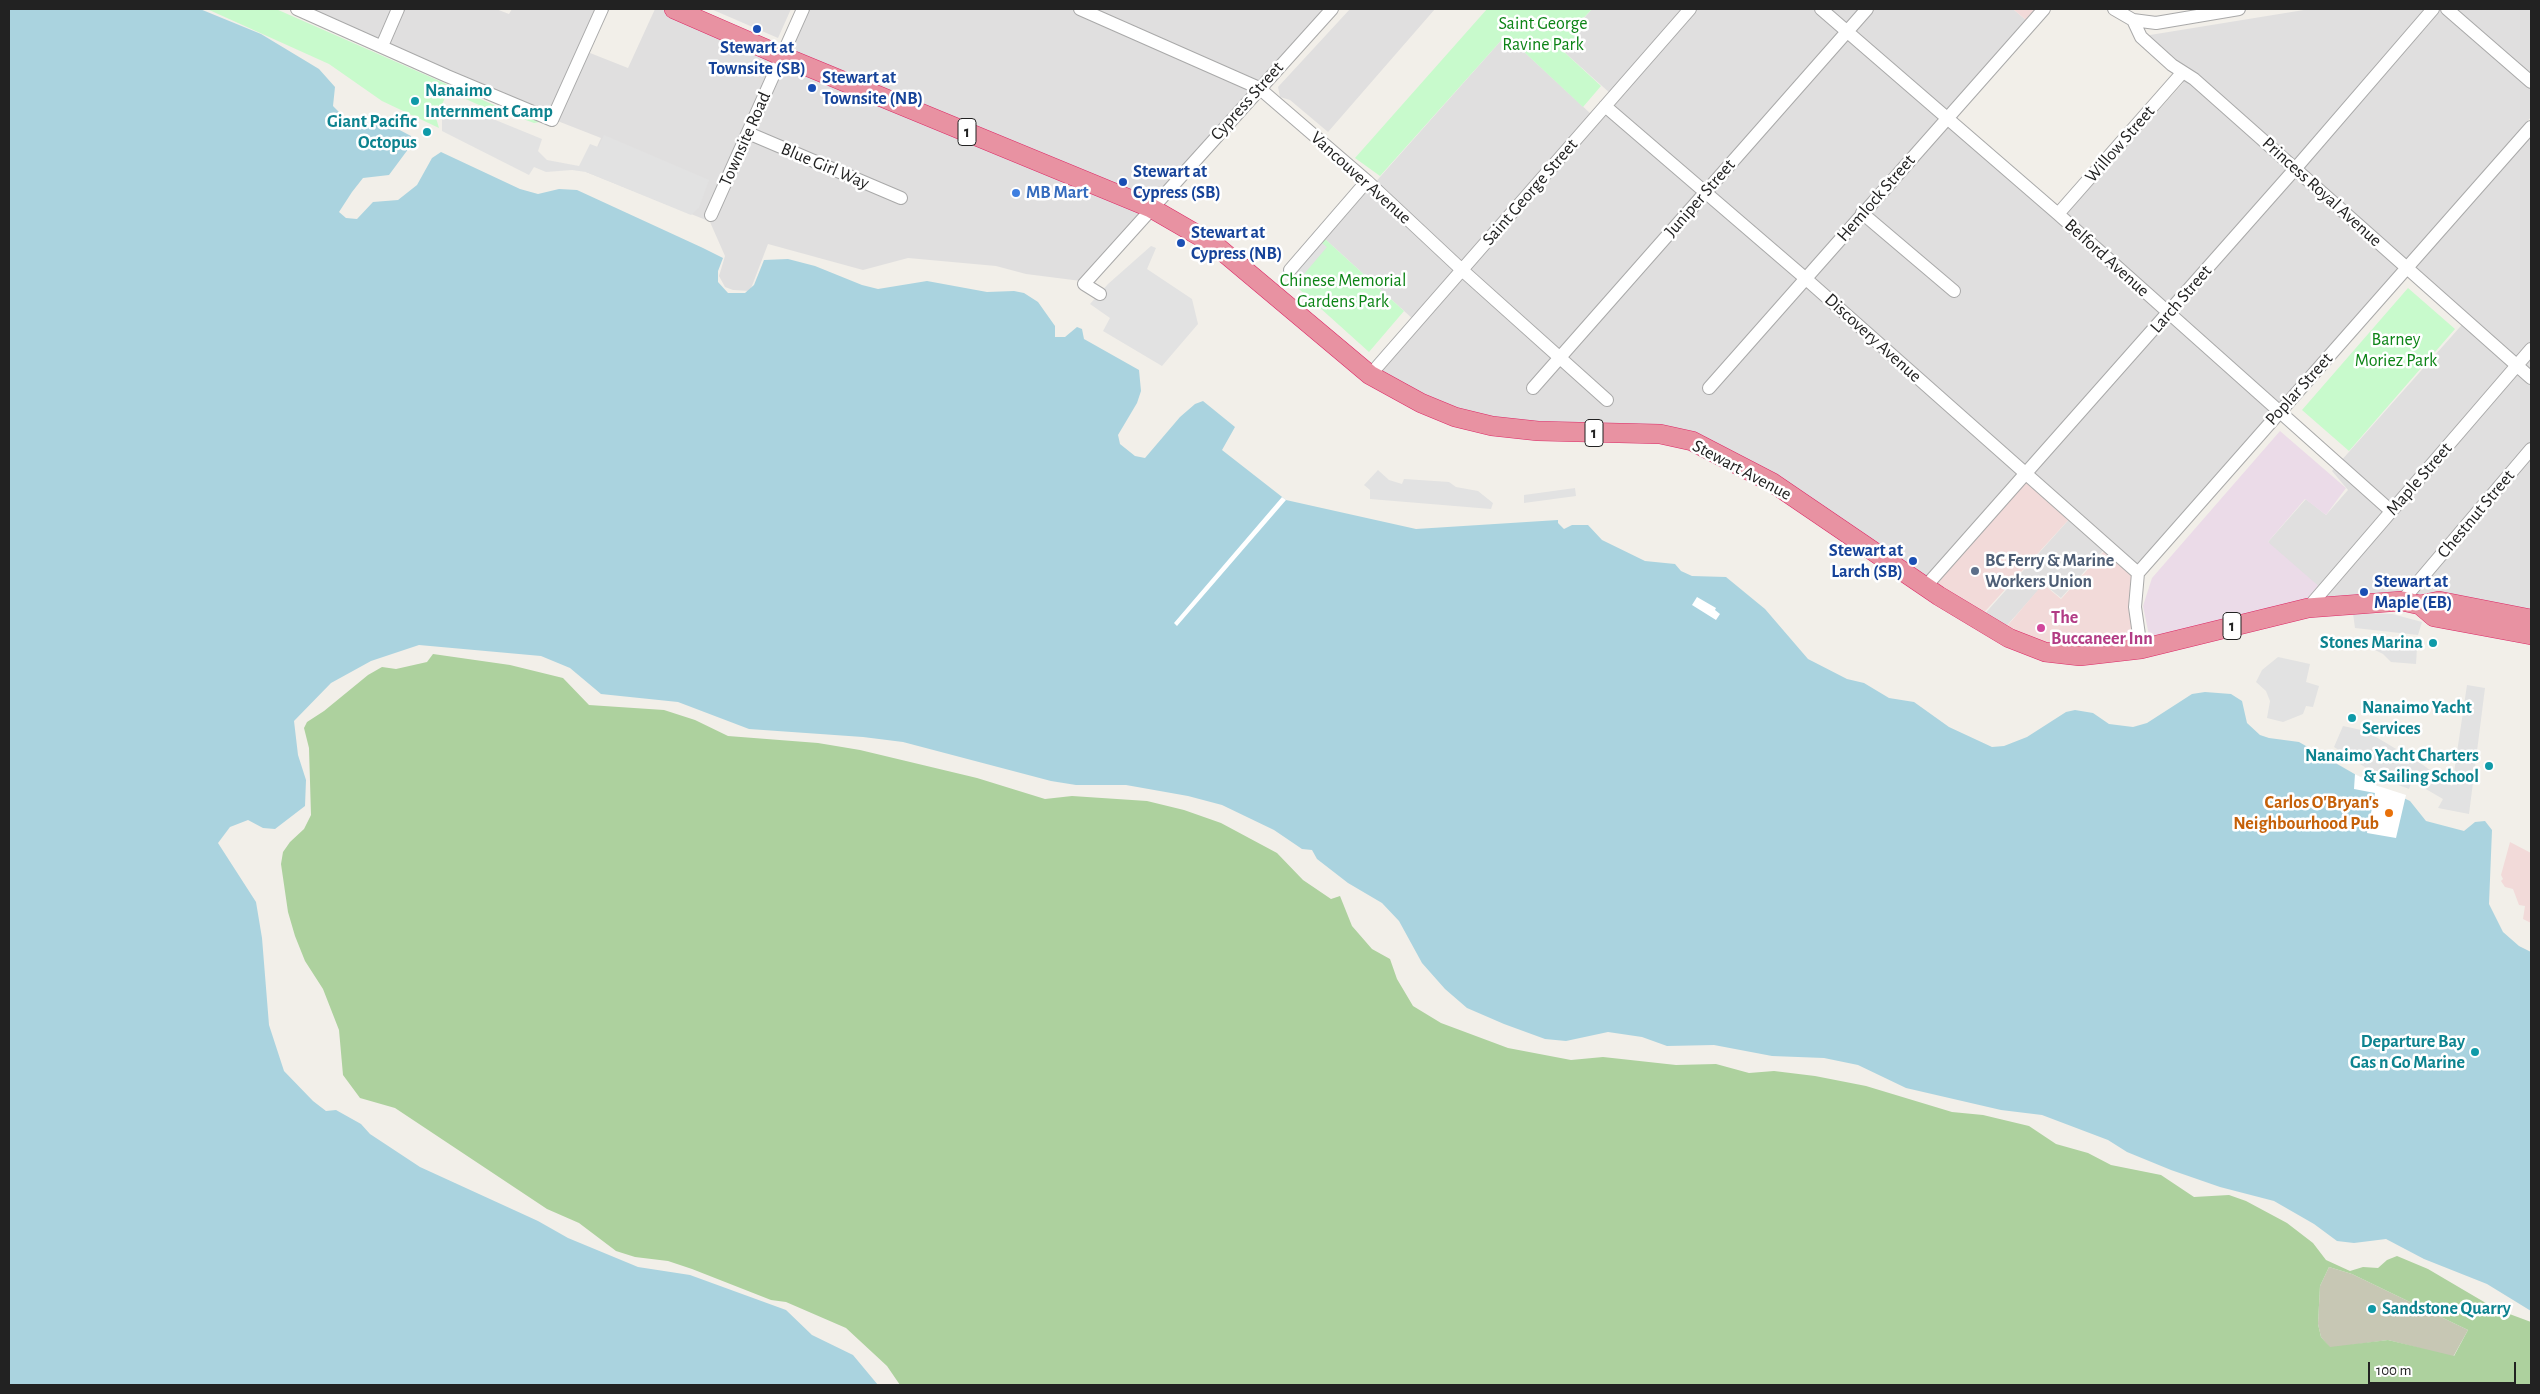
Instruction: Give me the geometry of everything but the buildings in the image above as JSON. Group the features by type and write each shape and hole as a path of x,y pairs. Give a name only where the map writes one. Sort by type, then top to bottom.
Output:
{"highway":[{"name":"Stewart Avenue","path":"674,9 782,56 1151,208 1215,245 1370,375 1421,403 1455,417 1492,426 1538,432 1660,434 1692,441 1773,483 1926,586 2009,638 2045,652 2080,656 2141,649 2308,608 2439,601 2531,618"},
{"path":"2411,603 2434,617 2531,635"}],"street":[{"path":"297,9 447,76 552,120 602,9"},
{"path":"382,46 398,9"},
{"name":"Townsite Road","path":"711,215 803,9"},
{"name":"Vancouver Avenue","path":"1080,9 1259,88 1367,181 1462,270 1607,400"},
{"name":"Cypress Street","path":"1100,294 1084,284 1332,9"},
{"name":"Saint George Street","path":"1370,375 1690,9"},
{"name":"Belford Avenue","path":"1821,9 2058,214 2391,511"},
{"name":"Juniper Street","path":"1533,388 1867,9"},
{"name":"Hemlock Street","path":"1709,388 2044,9"},
{"name":"Princess Royal Avenue","path":"2114,9 2133,20 2141,37 2182,73 2194,79 2531,378"},
{"path":"2133,20 2156,23 2239,9"},
{"name":"Larch Street","path":"1926,586 2296,169 2433,9"},
{"path":"2447,9 2531,82"},
{"name":"Willow Street","path":"2058,214 2182,73"},
{"name":"Discovery Avenue","path":"1605,106 1805,278 2138,573"},
{"name":"Poplar Street","path":"2138,573 2531,126"},
{"name":"Blue Girl Way","path":"748,133 901,198"},
{"path":"1290,270 1367,181"},
{"path":"1862,213 1954,291"},
{"name":"Maple Street","path":"2308,608 2531,349"},
{"name":"Chestnut Street","path":"2411,603 2531,449"},
{"path":"2138,573 2135,607 2141,649"}],"shaded area":[{"path":"305,9 395,9 381,42"},
{"path":"401,9 496,9 509,14 512,9 599,9 550,116 386,44"},
{"path":"655,9 664,9 778,58 706,220 586,172 601,138 555,120 585,51 628,68"},
{"path":"711,9 791,9 778,38"},
{"path":"807,9 1325,9 1151,205 786,55"},
{"path":"1350,9 1435,9 1328,132 1290,100 1280,97 1278,87"},
{"path":"1592,9 1679,9 1683,13 1611,94 1563,51 1581,30 1577,26"},
{"path":"1695,9 2013,9 2026,20 1957,100 1958,132 2048,211 2074,205 2183,83 2181,67 2147,37 2150,35 2310,9 2531,9 2531,117 2401,269 2138,568 2025,469 1924,583 1690,434 1518,423 1448,408 1378,374"},
{"path":"2013,9 2035,9 2026,20"},
{"path":"1506,35 1591,114 1414,320 1325,239"},
{"path":"783,58 1147,209 1081,281 1026,274 996,266 908,258 863,270 768,244 750,291 733,290 725,287 719,276 725,256 710,222"},
{"path":"448,111 493,119 542,139 538,151 547,160 579,166 590,144 598,147 604,135 709,180 699,208 691,215 586,172 572,170 546,172 534,167 529,175 442,131 442,117"},
{"path":"2531,133 2531,617 2439,599 2307,606 2268,542 2306,499 2326,515 2348,490 2332,471 2467,319 2411,268"},
{"path":"1314,237 1327,247 1299,280 1287,269"},
{"path":"1151,246 1156,248 1147,269 1192,299 1198,324 1162,366 1103,331 1110,318 1090,304 1108,284"},
{"path":"2280,431 2346,488 2326,515 2305,499 2268,542 2322,589 2307,606 2150,640 2143,606 2152,578"},
{"path":"1378,470 1389,480 1402,484 1404,479 1449,482 1456,487 1478,491 1493,503 1491,509 1370,499 1370,490 1364,485"},
{"path":"2026,476 2072,516 1979,618 1928,586"},
{"path":"1575,488 1576,496 1524,503 1524,495"},
{"path":"2072,516 2106,547 2061,598 2044,584 2001,632 1981,618"},
{"path":"2107,548 2136,574 2138,647 2078,653 2002,632 2043,584 2061,599"},
{"path":"2353,613 2392,614 2422,622 2418,635 2355,628"},
{"path":"2369,640 2417,648 2416,664 2391,662 2383,654 2369,647"},
{"path":"2278,657 2310,664 2306,682 2319,686 2313,707 2306,706 2303,714 2283,722 2267,718 2270,701 2266,691 2256,682 2262,670"},
{"path":"2467,685 2485,688 2469,814 2438,808 2443,799 2412,781 2409,789 2383,779 2334,747 2343,726 2366,731 2423,765 2452,786"},
{"path":"2510,842 2531,853 2531,923 2523,919 2525,906 2519,905 2513,889 2505,887 2501,881"},
{"name":"Sandstone Quarry","path":"2329,1267 2352,1274 2468,1330 2453,1357 2388,1340 2330,1348 2321,1337 2318,1324 2320,1286"}],"green space":[{"path":"207,9 276,9 510,112 551,120 534,123 501,111 499,114 448,91 436,118 439,128 382,101 329,64"},
{"name":"Saint George Ravine Park","path":"1487,9 1592,9 1577,25 1582,29 1563,51 1601,86 1583,107 1506,35 1380,176 1355,158"},
{"name":"Chinese Memorial Gardens Park","path":"1325,239 1404,311 1369,352 1289,280"},
{"name":"Barney Moriez Park","path":"2408,288 2455,329 2349,451 2302,410"},
{"path":"433,654 510,665 563,678 589,705 664,710 695,720 728,736 818,743 860,750 977,778 1045,799 1072,796 1147,801 1184,810 1221,823 1277,853 1303,880 1331,899 1340,896 1352,926 1372,949 1390,959 1397,979 1413,1006 1441,1023 1508,1048 1571,1060 1603,1057 1676,1065 1716,1064 1749,1073 1774,1071 1815,1076 1866,1086 1952,1112 1983,1115 2029,1126 2056,1144 2088,1153 2111,1165 2161,1175 2194,1197 2229,1195 2246,1201 2287,1223 2313,1243 2326,1260 2350,1271 2363,1267 2378,1268 2387,1260 2397,1256 2428,1269 2496,1309 2531,1322 2531,1385 900,1385 887,1366 846,1328 786,1302 771,1300 692,1269 668,1261 635,1257 616,1251 579,1223 547,1209 395,1108 360,1098 343,1075 339,1030 323,989 305,961 295,936 288,912 281,864 283,852 290,842 304,829 311,815 309,748 304,728 307,722 324,711 368,675 382,667 396,669 427,662","holes":["2329,1267 2352,1274 2468,1330 2454,1356 2388,1340 2330,1347 2321,1337 2318,1324 2320,1286"]}],"water":[{"path":"9,9 200,9 261,34 319,69 335,87 333,106 344,117 381,126 392,126 411,136 409,148 389,175 363,178 339,212 346,218 357,219 373,202 398,200 417,185 432,158 441,152 520,189 538,194 559,189 577,190 703,248 723,258 718,271 718,282 728,293 745,293 754,285 764,260 788,259 815,266 862,285 878,289 927,281 987,292 1014,291 1024,293 1038,302 1055,326 1055,337 1065,337 1077,327 1082,329 1084,339 1139,370 1141,391 1137,403 1118,435 1120,444 1135,456 1145,458 1180,417 1195,404 1203,401 1235,427 1222,450 1286,500 1416,529 1558,520 1558,523 1564,529 1572,525 1588,525 1602,540 1645,561 1675,564 1681,571 1692,576 1726,577 1765,609 1808,659 1847,679 1864,683 1889,698 1914,702 1949,727 1992,747 2004,746 2027,737 2066,712 2075,710 2093,713 2109,724 2133,727 2147,723 2192,694 2205,692 2231,694 2242,701 2247,723 2260,735 2299,742 2365,780 2410,801 2426,821 2464,831 2475,822 2485,821 2492,830 2489,904 2503,932 2519,946 2531,952 2531,1311 2487,1284 2424,1259 2386,1239 2354,1243 2337,1241 2314,1224 2274,1201 2220,1187 2171,1170 2127,1152 2108,1140 2042,1115 2001,1110 1906,1088 1858,1065 1824,1058 1772,1056 1714,1045 1667,1046 1642,1037 1608,1032 1566,1041 1545,1039 1504,1024 1467,1008 1445,989 1422,963 1399,921 1382,903 1348,883 1317,859 1312,850 1302,849 1274,830 1222,805 1188,796 1126,785 1076,785 1051,781 903,742 863,737 749,729 678,702 601,694 570,668 541,656 419,645 371,661 331,683 294,721 298,755 306,780 305,806 275,829 263,828 248,820 230,827 218,843 256,902 262,938 269,1025 284,1071 313,1101 326,1111 336,1110 361,1124 370,1134 420,1167 538,1221 568,1238 638,1267 690,1275 786,1310 812,1335 853,1355 878,1385 9,1385"}],"pier":[{"path":"1282,497 1286,500 1177,626 1174,623"},
{"path":"1697,597 1716,608 1715,610 1720,614 1716,620 1692,605"},
{"name":"Carlos O'Bryan's Neighbourhood Pub","path":"2355,774 2378,786 2406,795 2396,838 2367,833 2375,793 2354,789"}],"place":[{"name":"Stewart at Townsite (SB)","path":"757,29"},
{"name":"Stewart at Townsite (NB)","path":"812,88"},
{"name":"Nanaimo Internment Camp","path":"415,101"},
{"name":"Giant Pacific Octopus","path":"427,132"},
{"name":"Stewart at Cypress (SB)","path":"1123,182"},
{"name":"MB Mart","path":"1016,193"},
{"name":"Stewart at Cypress (NB)","path":"1181,243"},
{"name":"Stewart at Larch (SB)","path":"1913,561"},
{"name":"BC Ferry & Marine Workers Union","path":"1975,571"},
{"name":"Stewart at Maple (EB)","path":"2364,592"},
{"name":"The Buccaneer Inn","path":"2041,628"},
{"name":"Stones Marina","path":"2433,643"},
{"name":"Nanaimo Yacht Services","path":"2352,718"},
{"name":"Nanaimo Yacht Charters & Sailing School","path":"2489,766"},
{"name":"Carlos O'Bryan's Neighbourhood Pub","path":"2389,813"},
{"name":"Departure Bay Gas n Go Marine","path":"2475,1052"},
{"name":"Sandstone Quarry","path":"2372,1309"}]}
